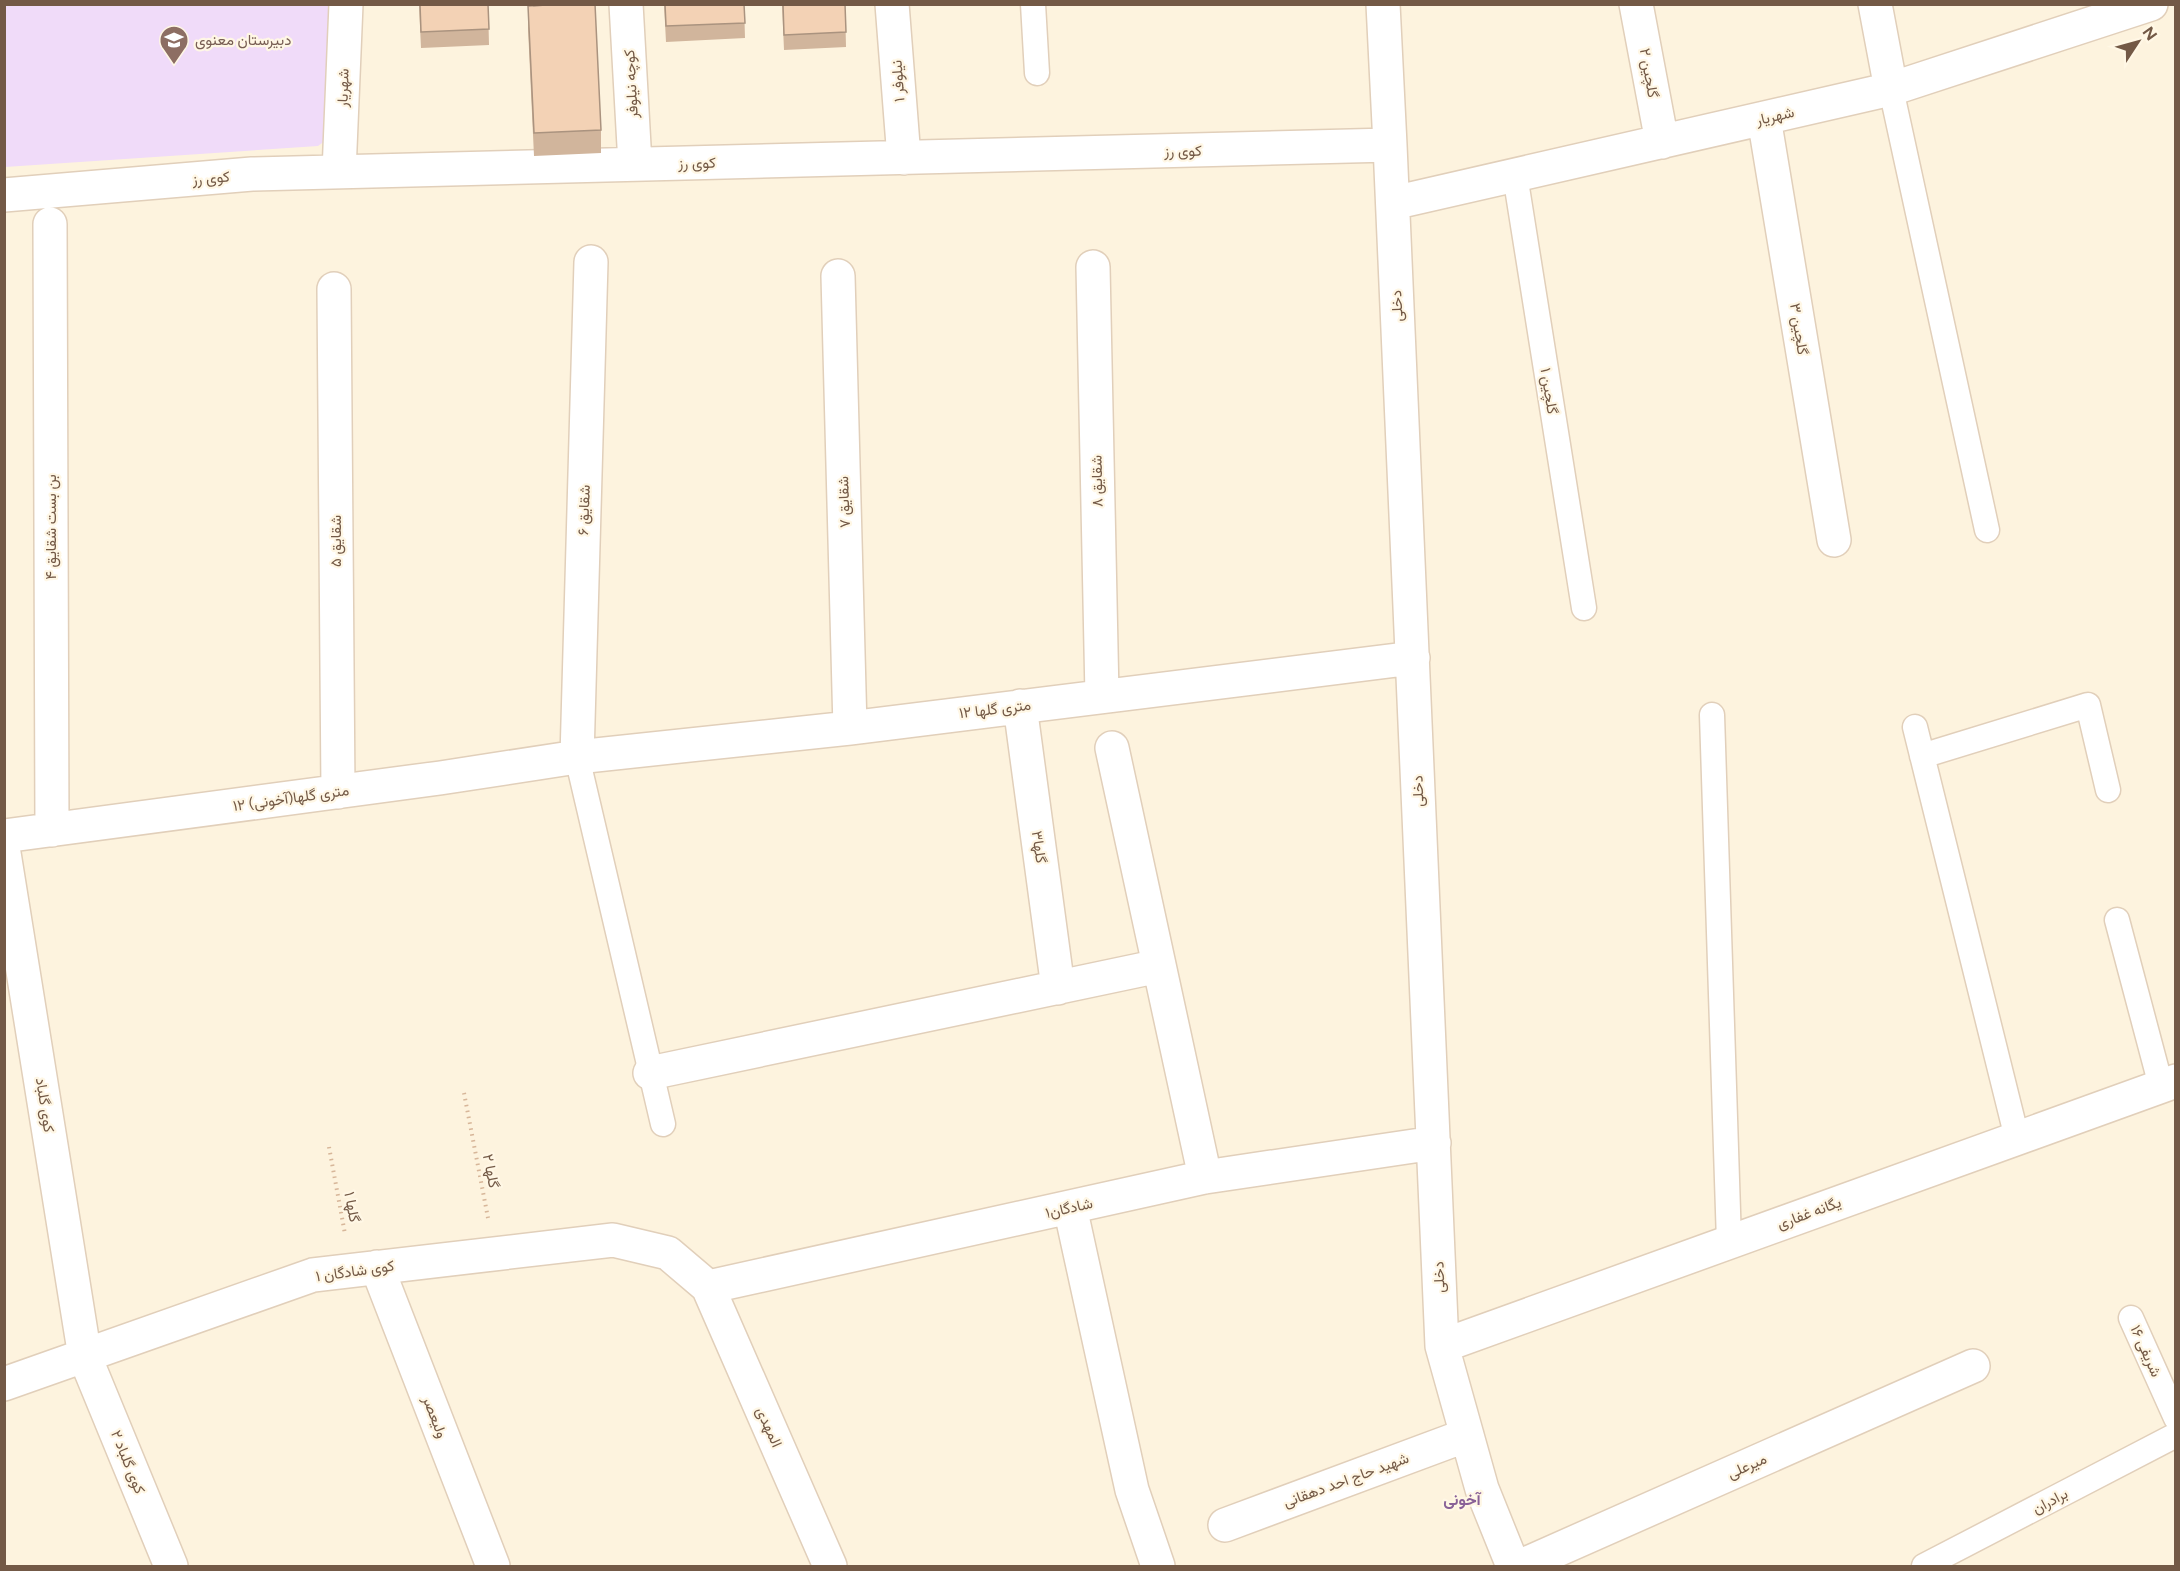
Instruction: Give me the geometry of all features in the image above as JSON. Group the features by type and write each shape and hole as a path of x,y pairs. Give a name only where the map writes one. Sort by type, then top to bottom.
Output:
{"street":[{"name":"شهریار","path":"339,172 346,4"},
{"name":"کوچه نیلوفر","path":"626,4 635,164"},
{"name":"نیلوفر ۱","path":"892,4 904,158"},
{"name":"دخلی","path":"1383,4 1442,1346 1482,1489 1513,1566"},
{"name":"گلچین ۲","path":"1636,4 1662,142"},
{"path":"1875,4 1891,89"},
{"name":"شهریار","path":"1393,203 1891,89 2151,4"},
{"name":"گلچین ۳","path":"1764,118 1834,540"},
{"name":"کوی رز","path":"4,195 252,174 1390,145"},
{"name":"بن بست شقایق ۴","path":"50,224 52,830"},
{"name":"شقایق ۶","path":"577,757 591,262"},
{"name":"شقایق ۸","path":"1093,267 1102,696"},
{"name":"شقایق ۷","path":"838,276 850,728"},
{"name":"شقایق ۵","path":"334,290 338,792"},
{"name":"۱۲ متری گلها","path":"577,757 850,728 1413,658"},
{"name":"گلها۳","path":"1020,706 1058,988"},
{"path":"1112,748 1205,1177"},
{"name":"۱۲ متری گلها(آخونی)","path":"4,836 338,792 577,757"},
{"name":"کوی گلباد","path":"4,853 85,1357"},
{"path":"650,1073 1159,966"},
{"name":"یگانه غفاری","path":"1442,1346 2168,1084"},
{"name":"شادگان۱","path":"708,1287 1205,1177 1434,1143"},
{"path":"1070,1208 1132,1490 1158,1566"},
{"name":"کوی شادگان ۱","path":"4,1384 313,1275 613,1240 669,1253 708,1287"},
{"name":"ولیعصر","path":"364,1269 493,1566"},
{"name":"المهدی","path":"708,1287 830,1566"},
{"name":"کوی گلباد ۲","path":"85,1357 171,1566"},
{"name":"میرعلی","path":"1521,1566 1973,1366"},
{"name":"شهید حاج احد دهقانی","path":"1226,1525 1467,1435"}],"lane":[{"path":"1033,4 1037,73"},
{"path":"1891,89 1987,530"},
{"name":"گلچین ۱","path":"1515,175 1584,608"},
{"path":"1922,756 2088,705 2108,790"},
{"path":"1712,715 1729,1242"},
{"path":"1915,727 2018,1138"},
{"path":"577,757 663,1124"},
{"path":"2117,920 2168,1084"},
{"name":"شریفی ۱۶","path":"2131,1317 2175,1418"},
{"name":"برادران","path":"1924,1566 2175,1435"}],"path":[{"name":"گلها ۲","path":"464,1093 495,1254"},
{"name":"گلها ۱","path":"329,1147 364,1269"}],"shaded area":[{"name":"دبیرستان معنوی","path":"5,5 343,5 344,127 318,146 5,167"}],"building":[{"path":"420,4 488,4 489,29 421,32"},
{"path":"534,4 558,4 534,6"},
{"path":"595,4 601,130 534,133 528,6"},
{"path":"665,4 744,4 745,23 666,26"},
{"path":"783,4 845,4 846,32 784,35"}],"place":[{"name":"دبیرستان معنوی","path":"174,66"}],"district":[{"name":"آخونی","path":"1462,1499"}]}
